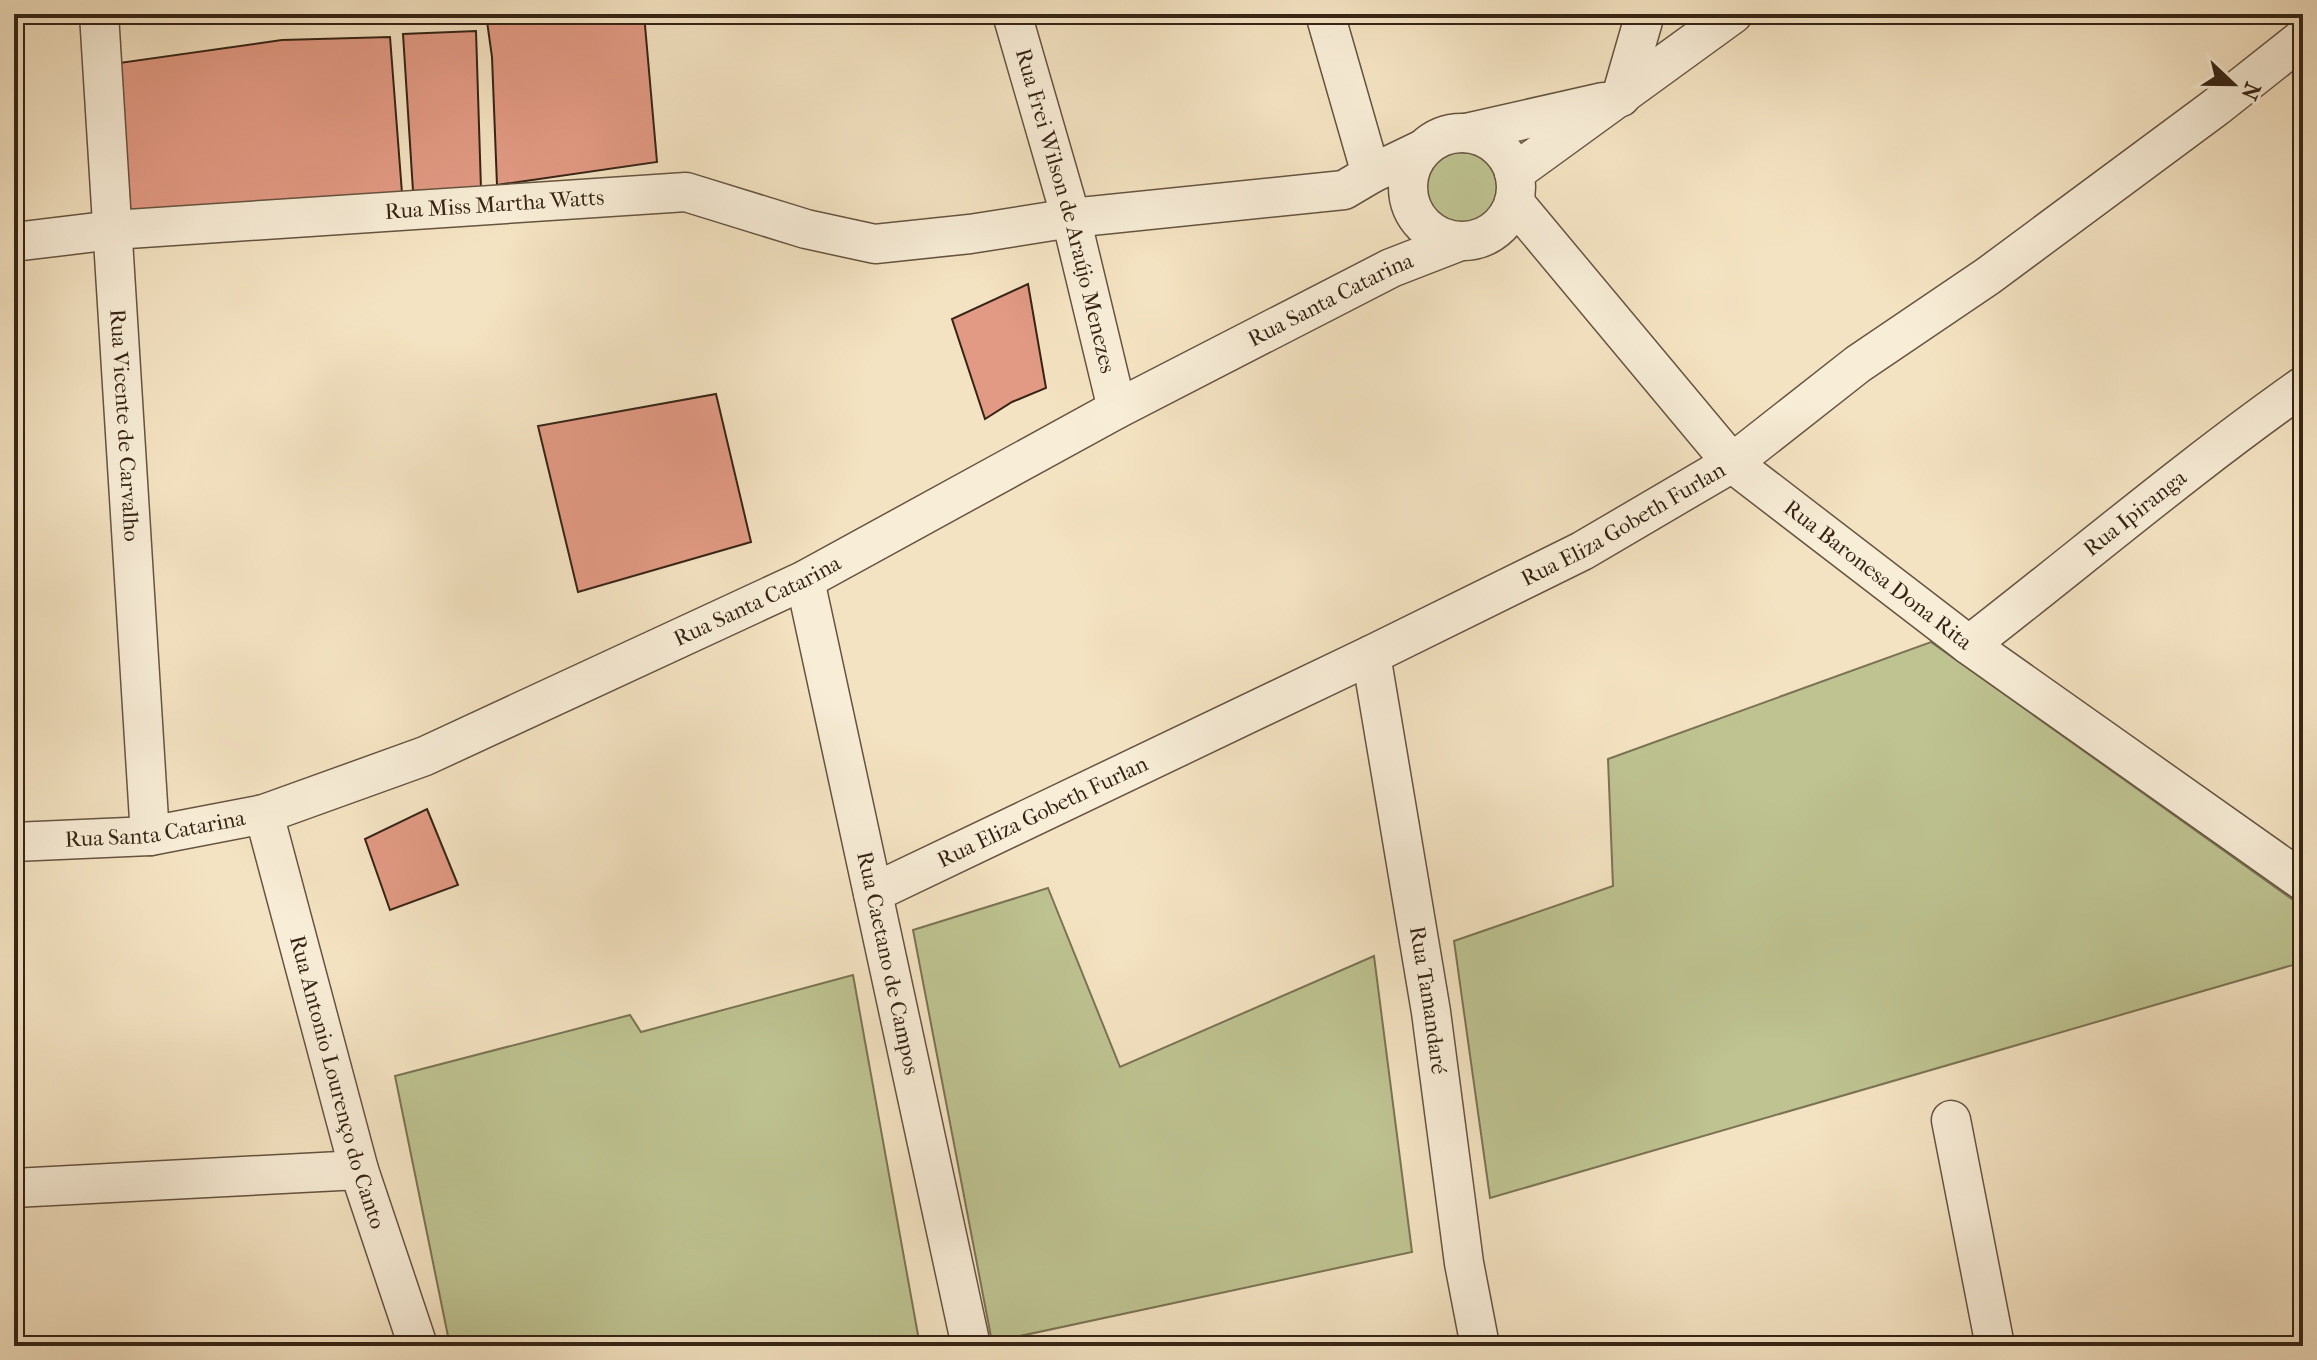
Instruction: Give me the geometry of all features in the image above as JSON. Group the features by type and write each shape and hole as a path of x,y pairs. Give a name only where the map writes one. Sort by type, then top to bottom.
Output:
{"street":[{"name":"Rua Vicente de Carvalho","path":"99,14 150,836"},
{"name":"Rua Frei Wilson de Araújo Menezes","path":"1012,14 1071,218 1117,409"},
{"path":"1325,14 1358,182 1417,219 1428,230 1458,242 1476,240 1493,232 1506,219 1514,187 1508,157 1482,136 1466,133"},
{"path":"1621,97 1645,14"},
{"path":"1514,187 1621,97 1733,14"},
{"name":"Rua Eliza Gobeth Furlan","path":"873,893 1582,551 1732,463 1858,364 1988,276 2216,107 2303,38"},
{"path":"1358,182 1450,134 1466,133 1621,97"},
{"path":"1417,219 1407,190 1414,161 1423,149"},
{"name":"Rua Miss Martha Watts","path":"14,242 113,230 686,192 806,229 875,244 1358,182"},
{"name":"Rua Baronesa Dona Rita","path":"1514,187 1732,463 1969,645 2303,881"},
{"name":"Rua Santa Catarina","path":"14,842 150,836 264,814 425,756 805,580 1117,409 1391,268 1458,242"},
{"name":"Rua Ipiranga","path":"1969,645 2224,442 2303,386"},
{"name":"Rua Caetano de Campos","path":"805,580 971,1346"},
{"name":"Rua Tamandaré","path":"1371,655 1431,1012 1464,1263 1480,1346"},
{"name":"Rua Antonio Lourenço do Canto","path":"264,814 359,1170 418,1346"},
{"path":"1951,1120 1995,1346"},
{"path":"14,1188 359,1170"}],"green space":[{"path":"1462,151 1483,157 1493,167 1499,188 1493,209 1483,219 1462,225 1441,219 1431,209 1425,188 1431,167 1441,157"},
{"path":"1931,642 2303,907 2303,962 1490,1198 1454,941 1613,886 1608,759"},
{"path":"1048,888 1120,1067 1374,956 1412,1252 992,1342 913,930"},
{"path":"853,975 920,1346 450,1346 395,1076 630,1015 641,1032"}],"building":[{"path":"486,14 644,14 657,162 497,185 492,57"},
{"path":"476,31 481,189 413,191 403,34"},
{"path":"390,37 402,193 131,218 119,63 282,40"},
{"path":"1028,284 1046,388 1012,402 985,419 952,319"},
{"path":"716,394 751,542 578,592 538,426"},
{"path":"427,809 458,885 390,910 365,839"}]}
